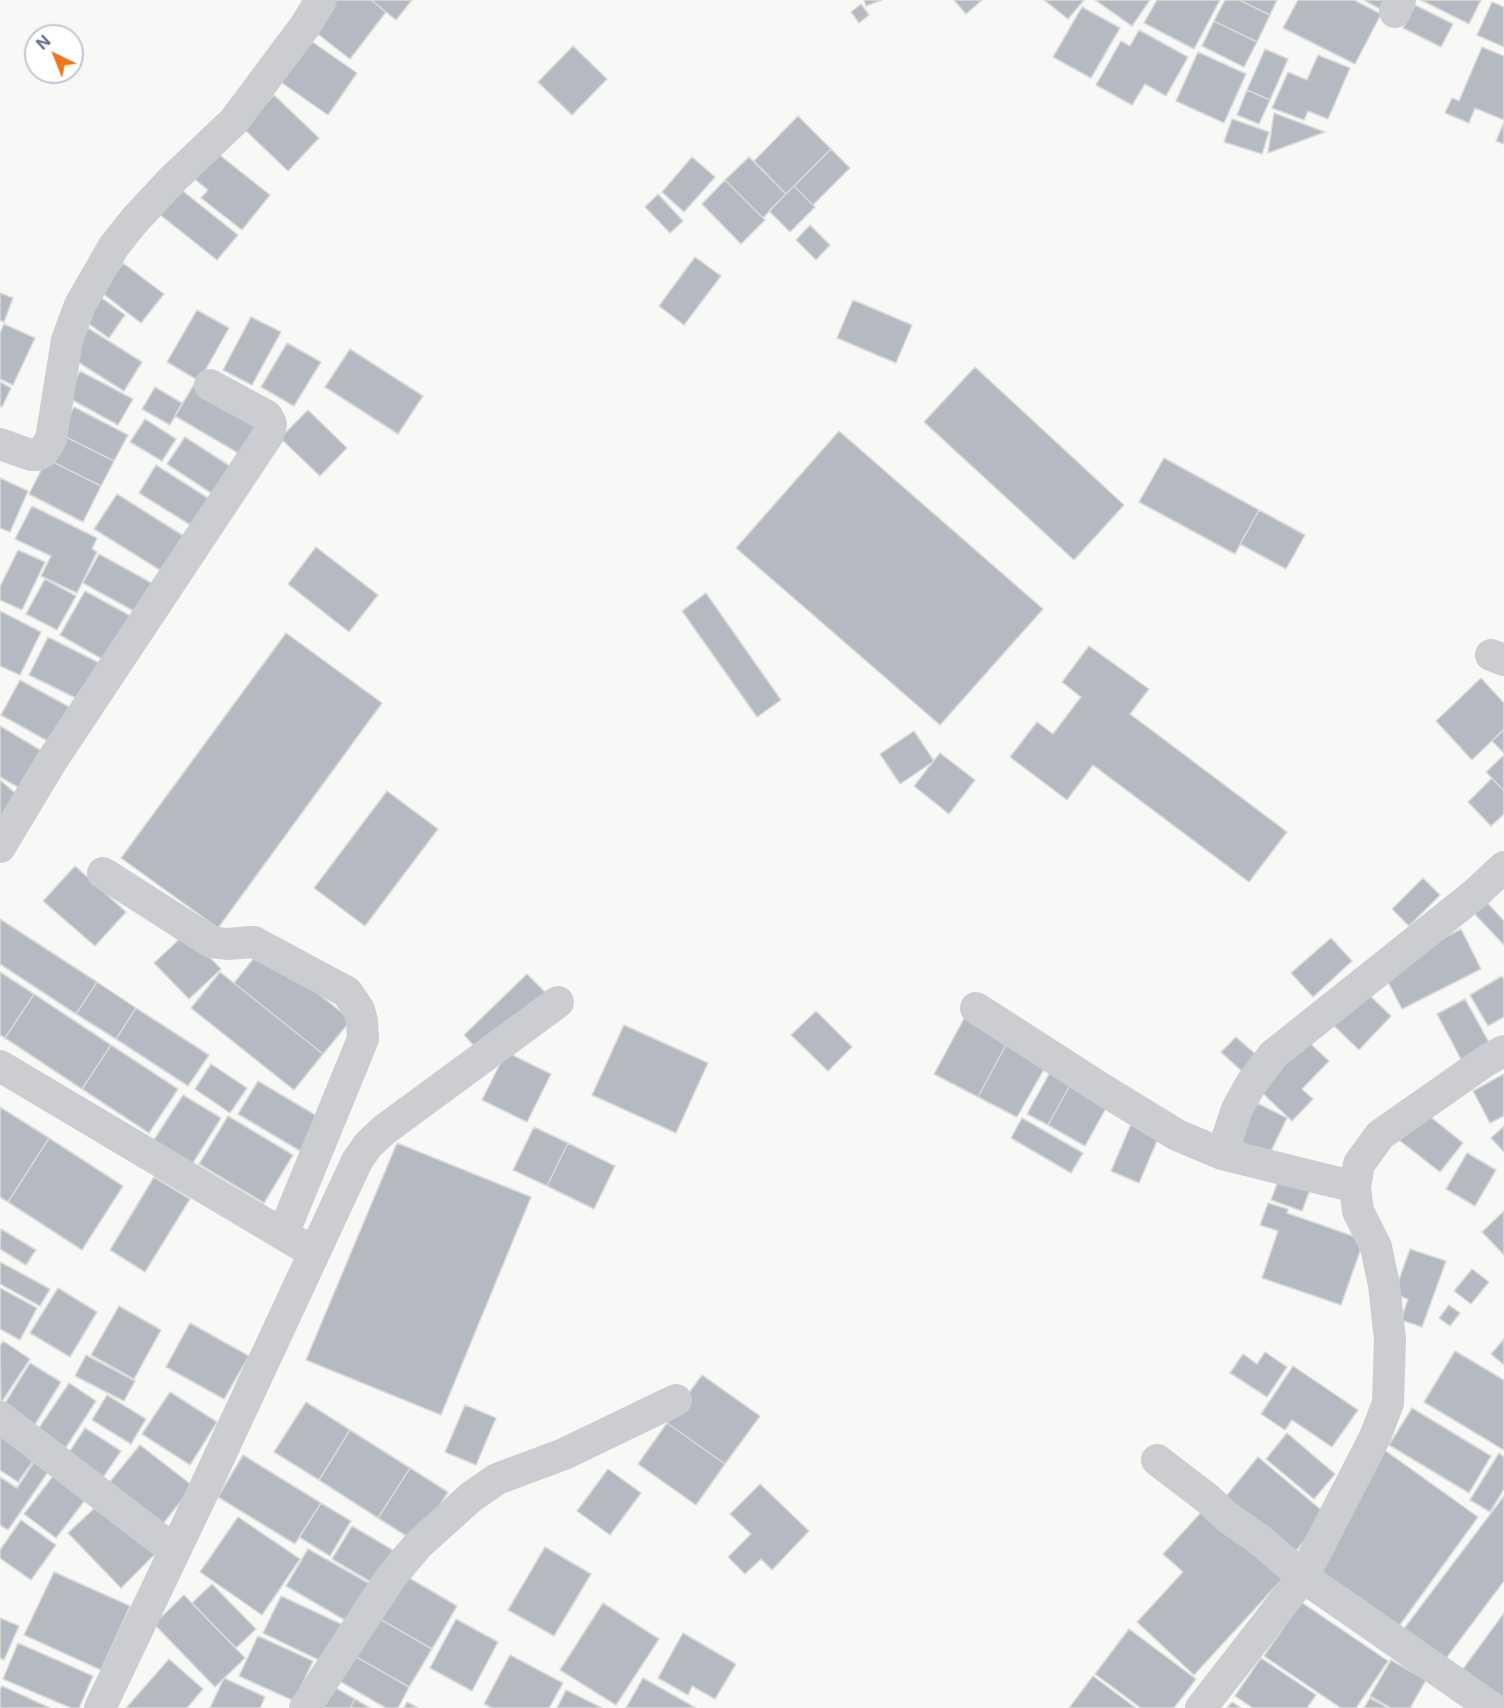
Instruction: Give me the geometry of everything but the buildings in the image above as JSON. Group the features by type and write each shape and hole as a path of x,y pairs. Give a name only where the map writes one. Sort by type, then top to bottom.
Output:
{"street":[{"path":"0,444 31,455 44,452 51,440 67,340 80,305 114,246 172,180 234,121 305,26 321,0"},
{"path":"0,847 51,762 268,435 271,424 267,416 210,385"},
{"path":"1222,1154 1237,1109 1251,1084 1274,1055 1475,894 1504,867"},
{"path":"103,873 211,942 226,944 254,942 264,947 347,992 359,1010 363,1039 283,1234"},
{"path":"100,1708 357,1161 368,1145 384,1130 558,1002"},
{"path":"976,1008 1177,1135 1222,1154 1355,1187"},
{"path":"1201,1708 1303,1577 1375,1437 1388,1403 1390,1339 1384,1285 1376,1246 1358,1211 1355,1187 1359,1164 1380,1135 1487,1060 1504,1051"},
{"path":"0,1066 314,1252"},
{"path":"305,1708 391,1577 418,1545 471,1497 497,1479 564,1454 676,1400"},
{"path":"0,1417 175,1551"},
{"path":"1157,1460 1208,1499 1227,1517 1260,1540 1303,1577 1492,1708"}]}
